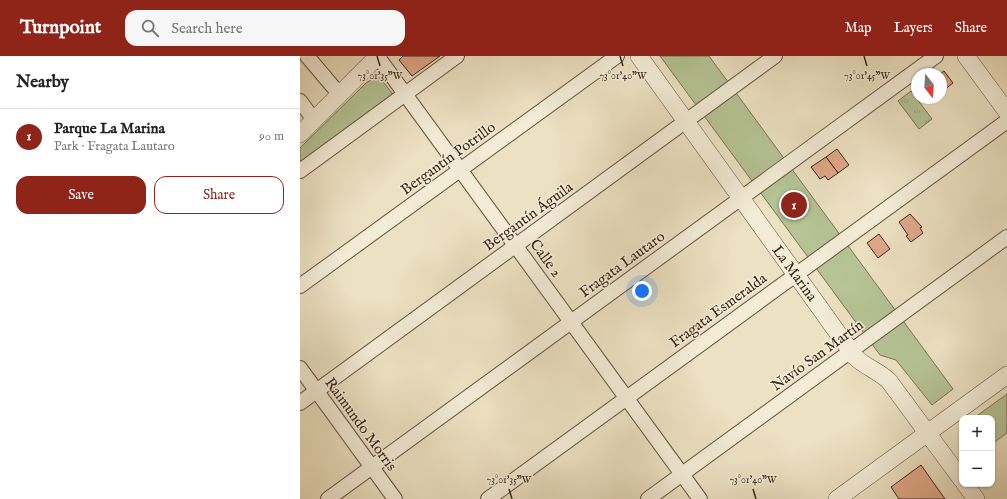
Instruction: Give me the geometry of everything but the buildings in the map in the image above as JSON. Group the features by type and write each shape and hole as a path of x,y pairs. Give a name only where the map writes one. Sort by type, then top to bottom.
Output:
{"street":[{"path":"307,56 340,95"},
{"path":"300,134 378,56"},
{"name":"Calle 2","path":"378,56 700,499"},
{"path":"300,171 458,56"},
{"name":"Bergantín Potrillo","path":"300,286 616,56"},
{"name":"La Marina","path":"639,56 851,351 863,364 884,376 889,381 959,476"},
{"name":"Bergantín Águila","path":"300,403 776,56"},
{"name":"Fragata Lautaro","path":"328,499 936,56"},
{"path":"966,56 1007,112"},
{"path":"300,101 314,120"},
{"name":"Fragata Esmeralda","path":"488,499 1007,121"},
{"name":"Navío San Martín","path":"648,499 1007,238"},
{"name":"Raimundo Morris","path":"300,368 395,499"},
{"path":"837,499 1007,375"},
{"path":"967,487 976,499"}],"green space":[{"path":"660,56 709,56 953,389 932,405 896,360 880,355"},
{"path":"374,78 380,78 395,97 300,166 300,148 366,83"},
{"path":"911,91 911,104 921,104 932,119 919,129 898,101"},
{"path":"1007,394 1007,433 995,442 995,415 978,415"}],"place":[{"name":"Parque La Marina","path":"794,205"}]}
